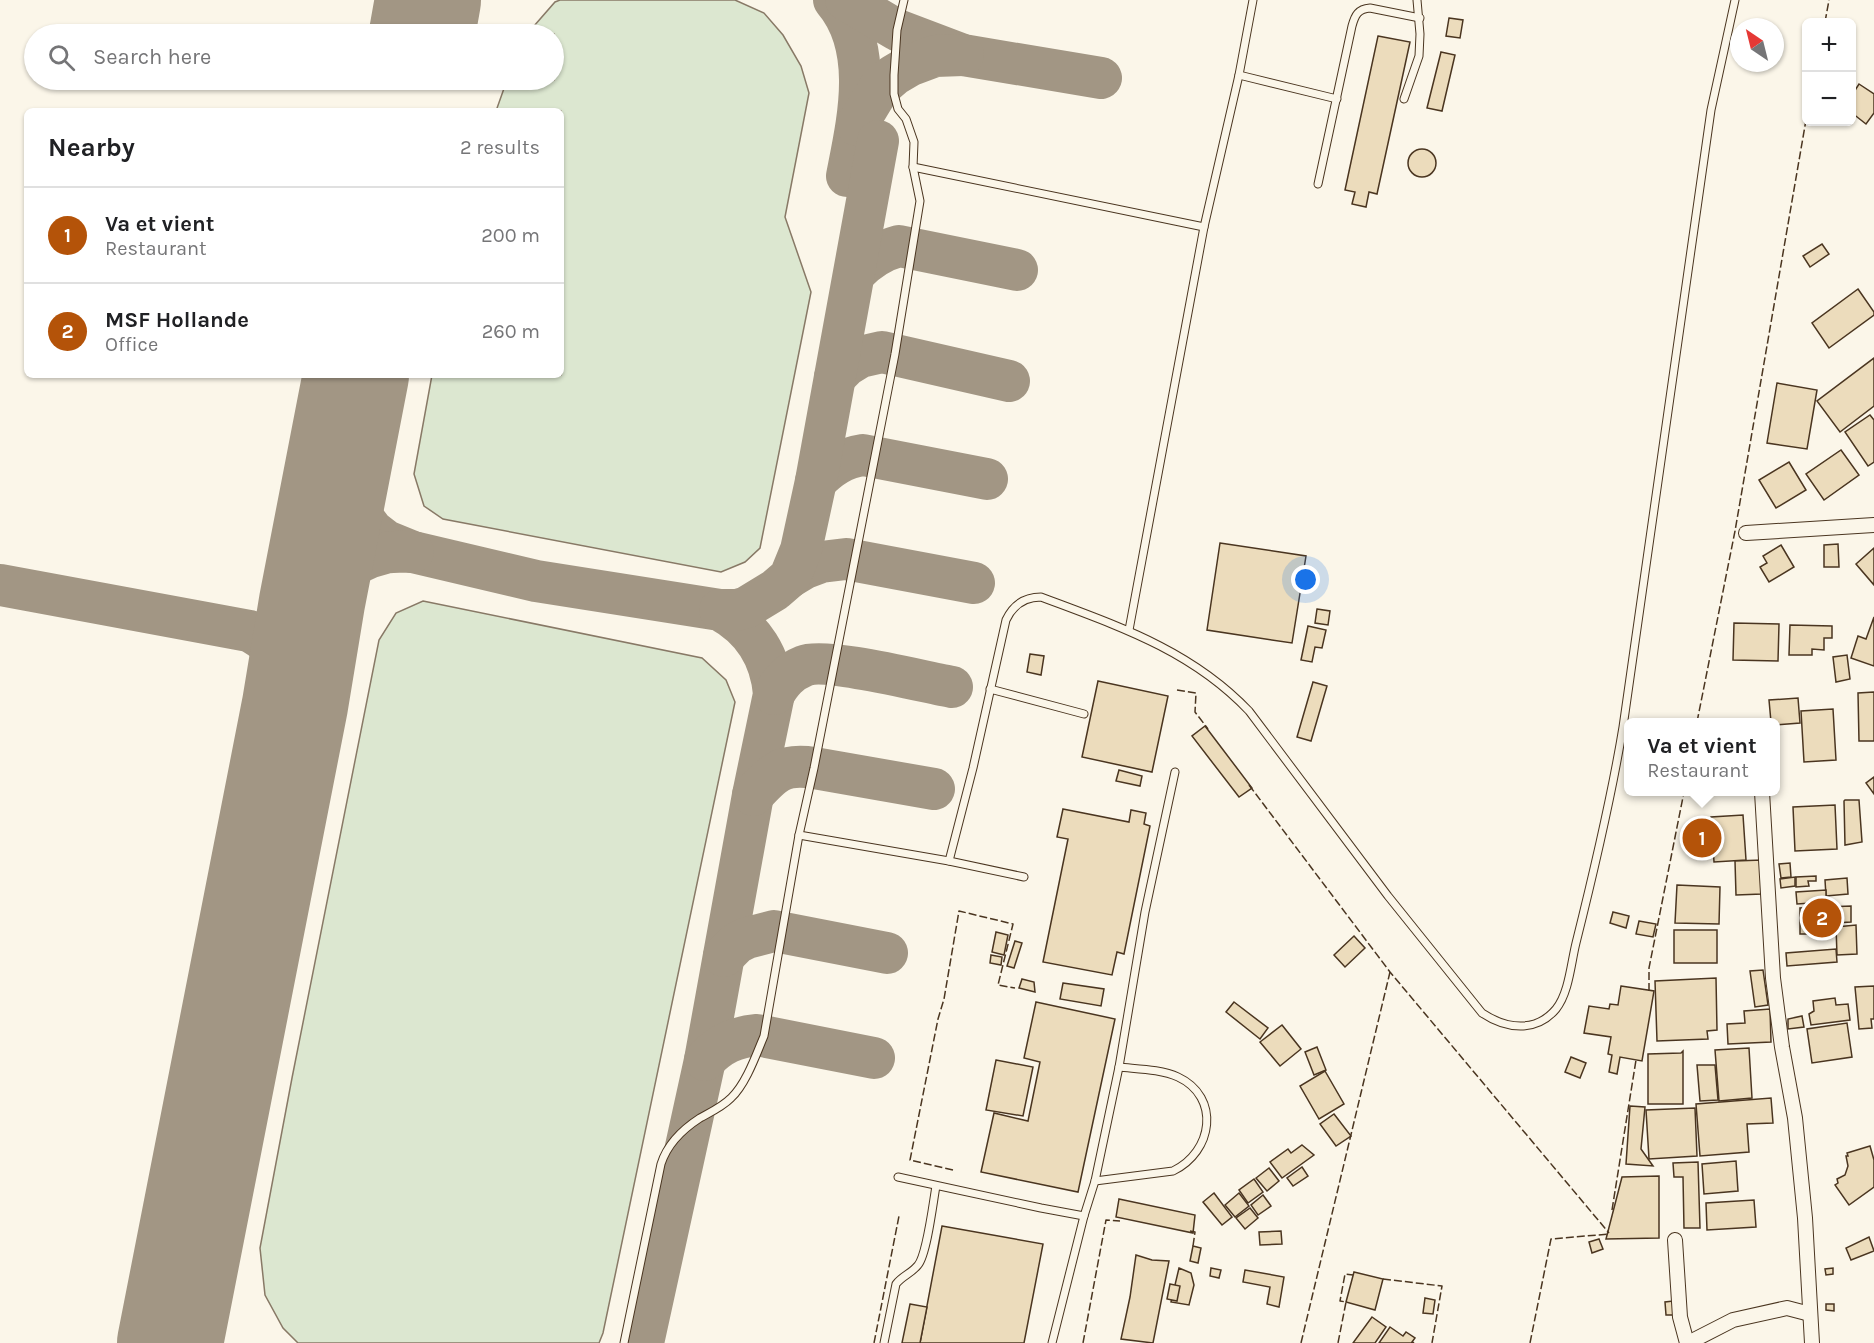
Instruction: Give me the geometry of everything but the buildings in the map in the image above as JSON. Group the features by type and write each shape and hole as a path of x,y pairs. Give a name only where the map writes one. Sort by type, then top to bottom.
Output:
{"street":[{"path":"1746,533 1874,525"},
{"path":"1762,796 1773,978 1782,1047 1795,1118 1805,1218 1812,1343"},
{"path":"1675,1240 1680,1317 1687,1343 1733,1320 1787,1308 1810,1314"}],"lane":[{"path":"624,1343 658,1175 665,1151 698,1119 721,1107 734,1096 764,1036 799,836 895,354 920,201 913,167 915,155 912,136 906,119 898,109 894,94 897,30 904,0"},
{"path":"1128,630 1204,228 1239,75 1253,0"},
{"path":"1404,99 1419,56 1420,18 1417,0"},
{"path":"949,861 973,768 1006,620 1010,612 1024,600 1041,597 1128,630 1190,662 1224,686 1249,711 1388,896 1482,1013 1499,1023 1517,1027 1535,1024 1552,1014 1563,998 1591,887 1614,780 1711,110 1735,0"},
{"path":"1318,184 1357,12 1370,8 1420,18"},
{"path":"1239,75 1337,99"},
{"path":"913,167 1204,228"},
{"path":"990,689 1084,714"},
{"path":"1053,1343 1084,1216 1095,1181 1119,1067 1143,923 1175,772"},
{"path":"799,836 949,861 1024,877"},
{"path":"1095,1181 1173,1171 1182,1167 1197,1154 1205,1135 1204,1106 1200,1097 1187,1082 1168,1073 1119,1067"},
{"path":"898,1177 1084,1216"},
{"path":"884,1343 896,1284 913,1271 922,1259 936,1186"}],"green space":[{"path":"560,0 735,0 764,13 783,35 801,66 809,93 785,217 811,292 760,548 745,562 721,572 443,519 424,506 414,474 431,378 564,378 564,108 497,108 503,90 564,90 564,24 536,24 555,2"},
{"path":"423,601 702,658 726,680 735,702 603,1333 599,1343 298,1343 283,1328 265,1295 260,1248 379,640 396,613"}],"taxiway":[{"path":"424,24 436,0"},
{"path":"834,0 847,19 855,40 859,62 859,108 847,176"},
{"path":"846,0 897,30 963,55 1101,78"},
{"path":"857,125 880,87 894,75 911,65 935,56 963,55"},
{"path":"720,610 737,610 747,607 775,590 790,577 801,550 816,481 878,141"},
{"path":"855,273 875,256 899,246 1017,270"},
{"path":"835,377 847,365 860,357 882,352 1009,381"},
{"path":"816,481 837,464 863,455 987,479"},
{"path":"338,467 347,497 373,531 386,541 413,552 536,581 720,610 732,617 751,635 769,668 774,694 753,795 705,1060 643,1343"},
{"path":"309,619 330,586 348,569 359,562 385,553 413,552"},
{"path":"790,577 821,562 846,559 974,583"},
{"path":"0,585 249,631 271,646 283,661 295,705"},
{"path":"774,694 794,671 815,664 853,667 952,687"},
{"path":"753,795 773,775 794,767 814,768 934,789"},
{"path":"724,956 737,943 774,931 887,953"},
{"path":"705,1060 728,1042 757,1035 874,1058"},
{"path":"154,1343 178,1304"}],"runway":[{"path":"424,24 428,0"},
{"path":"170,1343 295,705 312,602 355,378"}],"fence":[{"path":"1826,18 1829,0"},
{"path":"1698,718 1735,531 1805,126"},
{"path":"1177,690 1196,693 1195,712 1208,729"},
{"path":"1249,785 1390,972 1609,1233"},
{"path":"1649,991 1649,968 1683,796"},
{"path":"953,1170 910,1160 944,999 959,911 1013,924 998,985 1015,988"},
{"path":"1301,1343 1390,972"},
{"path":"1612,1210 1636,1060"},
{"path":"874,1343 899,1216"},
{"path":"1083,1343 1106,1220 1120,1221"},
{"path":"1190,1231 1195,1232 1193,1246"},
{"path":"1530,1343 1551,1239 1609,1234"},
{"path":"1338,1343 1346,1302 1340,1301 1345,1274 1353,1275"},
{"path":"1383,1279 1442,1286 1432,1343"}],"place":[{"name":"Va et vient","path":"1702,838"},
{"name":"MSF Hollande","path":"1822,918"}]}
